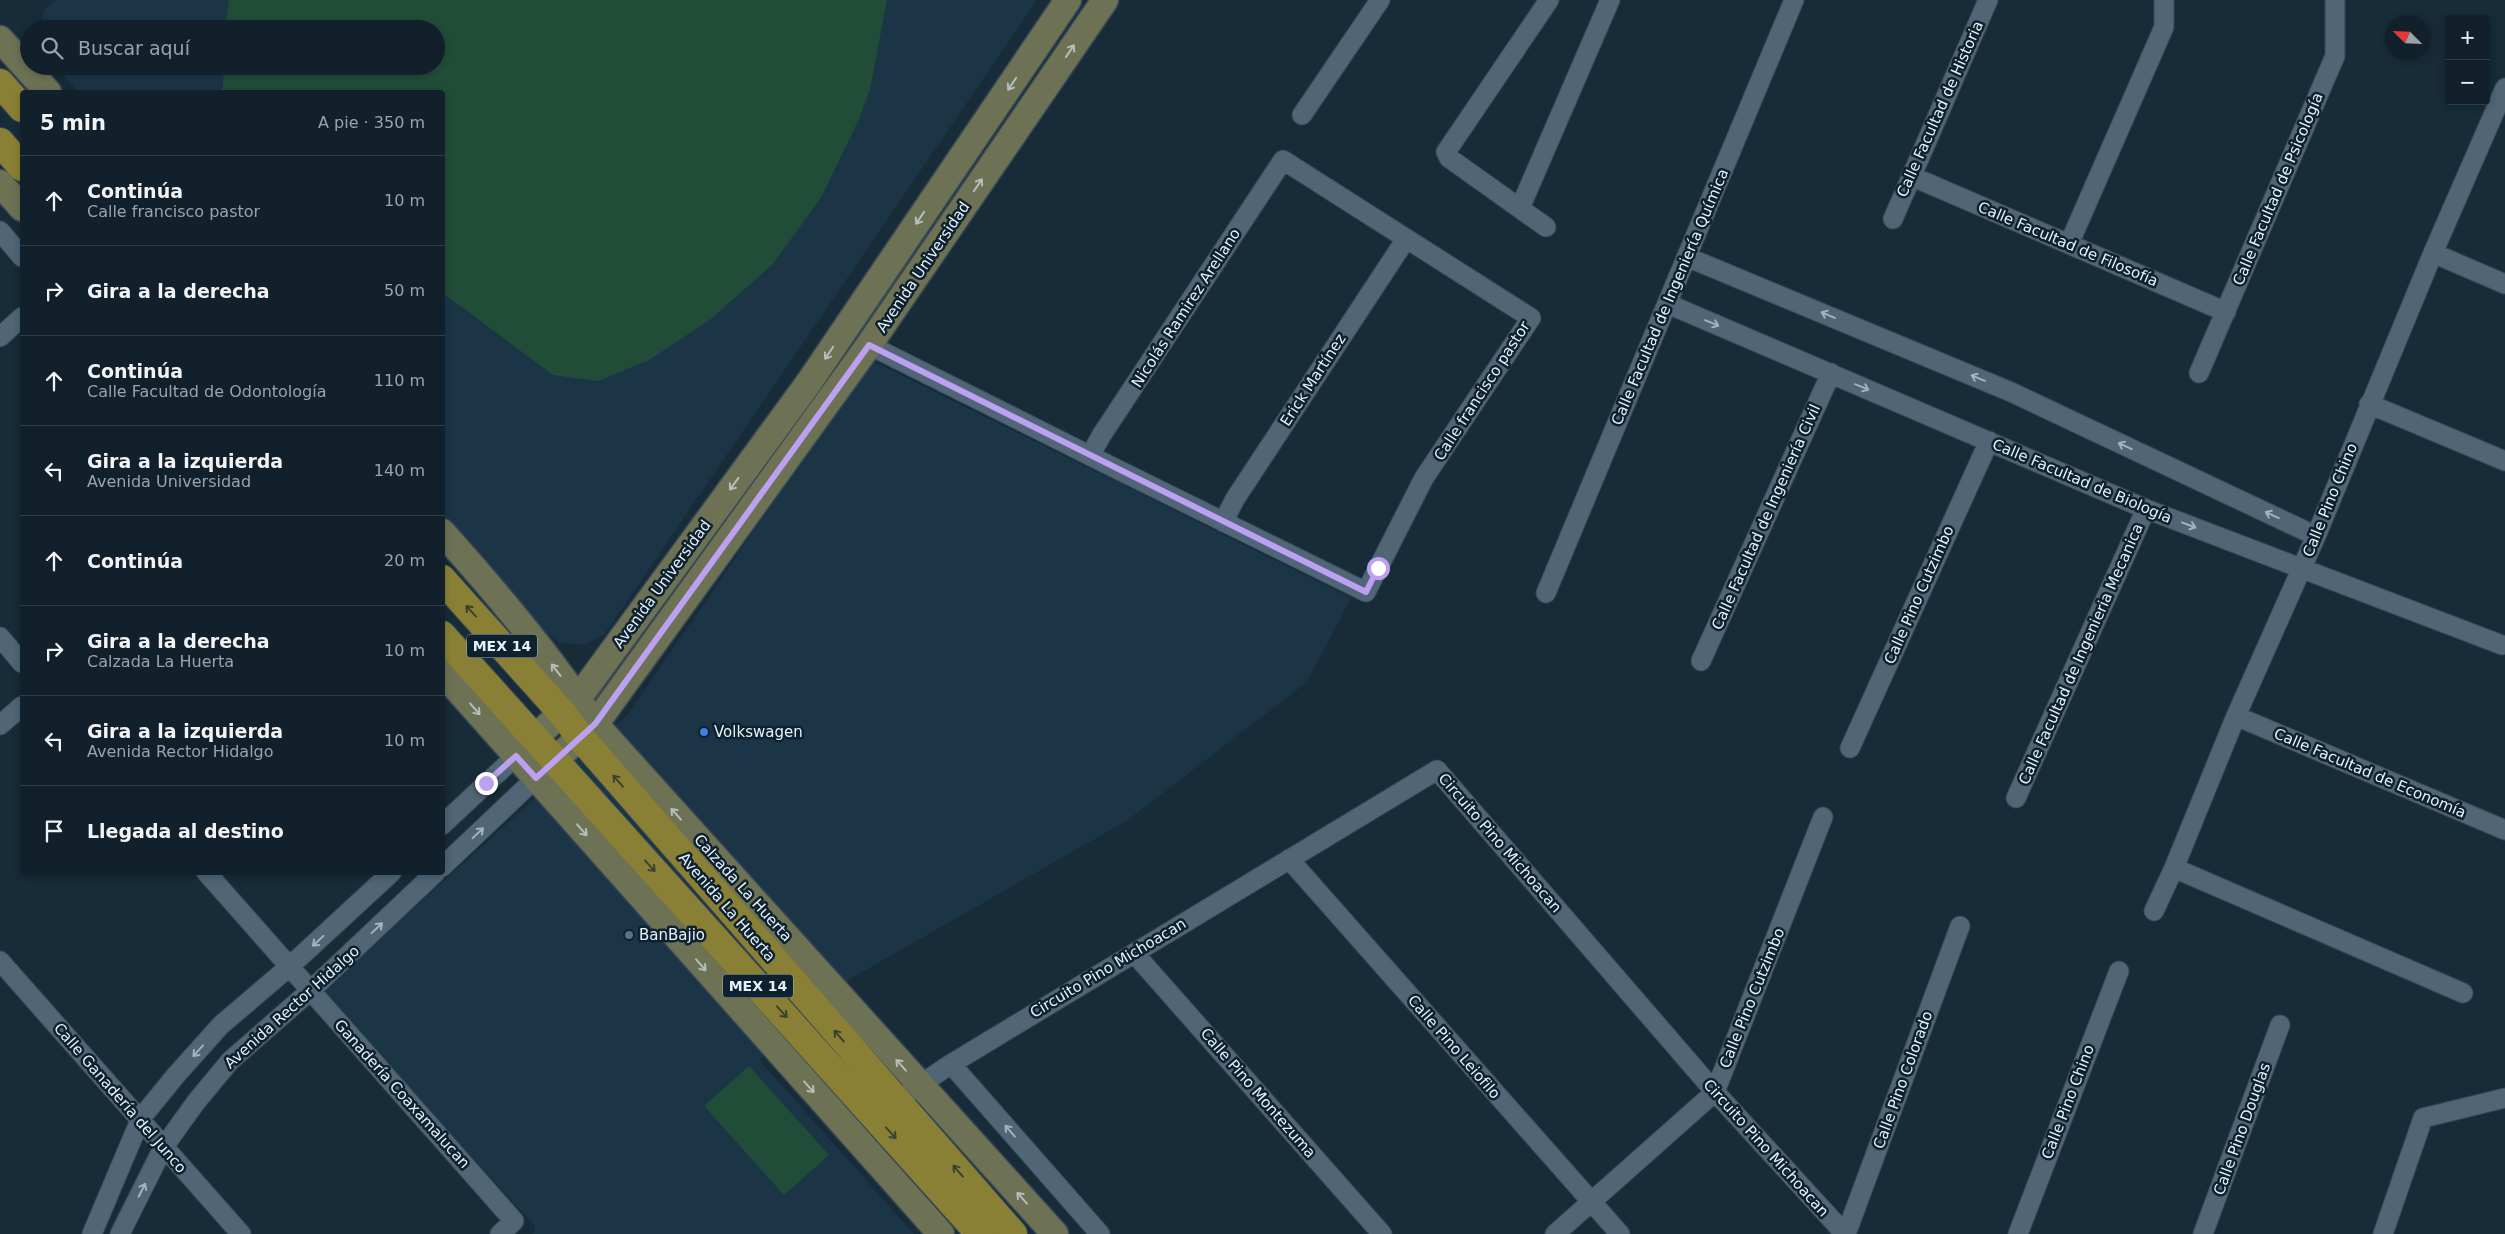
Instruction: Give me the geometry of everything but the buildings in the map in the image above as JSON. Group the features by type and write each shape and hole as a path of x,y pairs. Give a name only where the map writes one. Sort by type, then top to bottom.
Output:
{"main road":[{"path":"0,83 20,106"},
{"path":"0,142 20,165"},
{"name":"Avenida La Huerta","path":"445,582 570,705 588,731 896,1101 1013,1234"},
{"name":"Avenida La Huerta","path":"445,638 535,738 546,769 980,1234"}],"street":[{"name":"Avenida Universidad","path":"516,756 570,705 810,381 1068,0"},
{"name":"Avenida Universidad","path":"546,769 588,731 869,345 1105,0"},
{"path":"1302,115 1380,0"},
{"path":"1546,227 1449,158 1446,152 1549,0"},
{"path":"1520,208 1610,0"},
{"name":"Calle Facultad de Ingenierίa Quίmica","path":"1546,593 1794,0"},
{"name":"Calle Facultad de Historia","path":"1892,219 1988,0"},
{"path":"2069,244 2164,27 2164,0"},
{"name":"Calle Facultad de Psicología","path":"2199,373 2335,56 2335,0"},
{"path":"0,39 20,61"},
{"path":"33,75 46,90"},
{"name":"Calle Pino Chino","path":"2154,911 2174,868 2236,716 2316,536 2433,253 2503,97"},
{"name":"Calle francisco pastor","path":"1223,522 1366,592 1424,478 1531,318 1283,160"},
{"name":"Nicolás Ramirez Arellano","path":"1090,456 1101,436 1283,160"},
{"name":"Calle Facultad de Filosofía","path":"1911,176 2226,312"},
{"path":"0,183 20,206"},
{"path":"0,231 20,255"},
{"name":"Erick Martínez","path":"1223,522 1240,491 1406,238"},
{"path":"2433,253 2505,284"},
{"path":"1687,257 2012,392 2316,536"},
{"name":"Calle Facultad de Biología","path":"1668,304 2146,509 2502,645"},
{"path":"0,337 20,319"},
{"path":"869,345 1223,522"},
{"name":"Calle Facultad de Ingeniería Civil","path":"1701,661 1830,373"},
{"path":"2370,404 2505,461"},
{"name":"Calle Pino Cutzimbo","path":"1850,748 1989,442"},
{"name":"Calle Facultad de Ingenieria Mecanica","path":"2016,798 2146,509"},
{"path":"445,535 496,592 570,705"},
{"path":"0,638 20,661"},
{"path":"445,675 516,756 546,769 941,1234"},
{"path":"0,725 20,708"},
{"name":"Calle Facultad de Economía","path":"2236,716 2505,830"},
{"name":"Calzada La Huerta","path":"588,731 920,1085 1055,1234"},
{"path":"445,822 516,756"},
{"path":"445,863 546,769"},
{"name":"Circuito Pino Michoacan","path":"896,1101 950,1064 1437,770 1714,1092 1846,1234"},
{"name":"Calle Pino Cutzimbo","path":"1555,1234 1714,1092 1823,817"},
{"name":"Calle Pino Leiofilo","path":"1289,859 1620,1234"},
{"path":"2174,868 2463,993"},
{"name":"Ganadería Coaxamalucan","path":"209,875 514,1221 500,1234"},
{"name":"Avenida Rector Hidalgo","path":"92,1234 141,1118 221,1025 290,967 389,875"},
{"name":"Avenida Rector Hidalgo","path":"120,1234 163,1148 196,1102 230,1061 310,991 429,875"},
{"name":"Calle Pino Colorado","path":"1846,1234 1960,926"},
{"name":"Calle Pino Montezuma","path":"1134,953 1382,1234"},
{"name":"Calle Ganadería del Junco","path":"0,961 141,1118 163,1148 241,1234"},
{"name":"Calle Pino Chino","path":"2018,1234 2119,970"},
{"name":"Calle Pino Douglas","path":"2203,1234 2280,1025"},
{"path":"950,1064 1100,1234"},
{"path":"2383,1234 2423,1118 2505,1098"}],"shaded area":[{"path":"56,0 1037,0 604,635 584,645 560,643 540,628 445,520 445,90 77,90 63,75 445,75 445,20 42,20 45,9"},
{"path":"871,360 1351,598 1307,682 1128,820 850,979 759,1060 914,1234 533,1234 535,1226 320,993 628,714"}],"green space":[{"path":"229,0 887,0 870,89 859,119 822,196 773,264 711,319 649,360 598,381 553,375 445,294 445,90 221,90 223,88 224,75 445,75 445,20 226,20"},
{"path":"749,1066 829,1155 784,1195 704,1106"}],"place":[{"name":"Volkswagen","path":"704,732"},
{"name":"BanBajio","path":"629,935"}],"route":[{"path":"486,783 516,756 536,778 595,724 869,345 1366,592 1378,568"}]}
